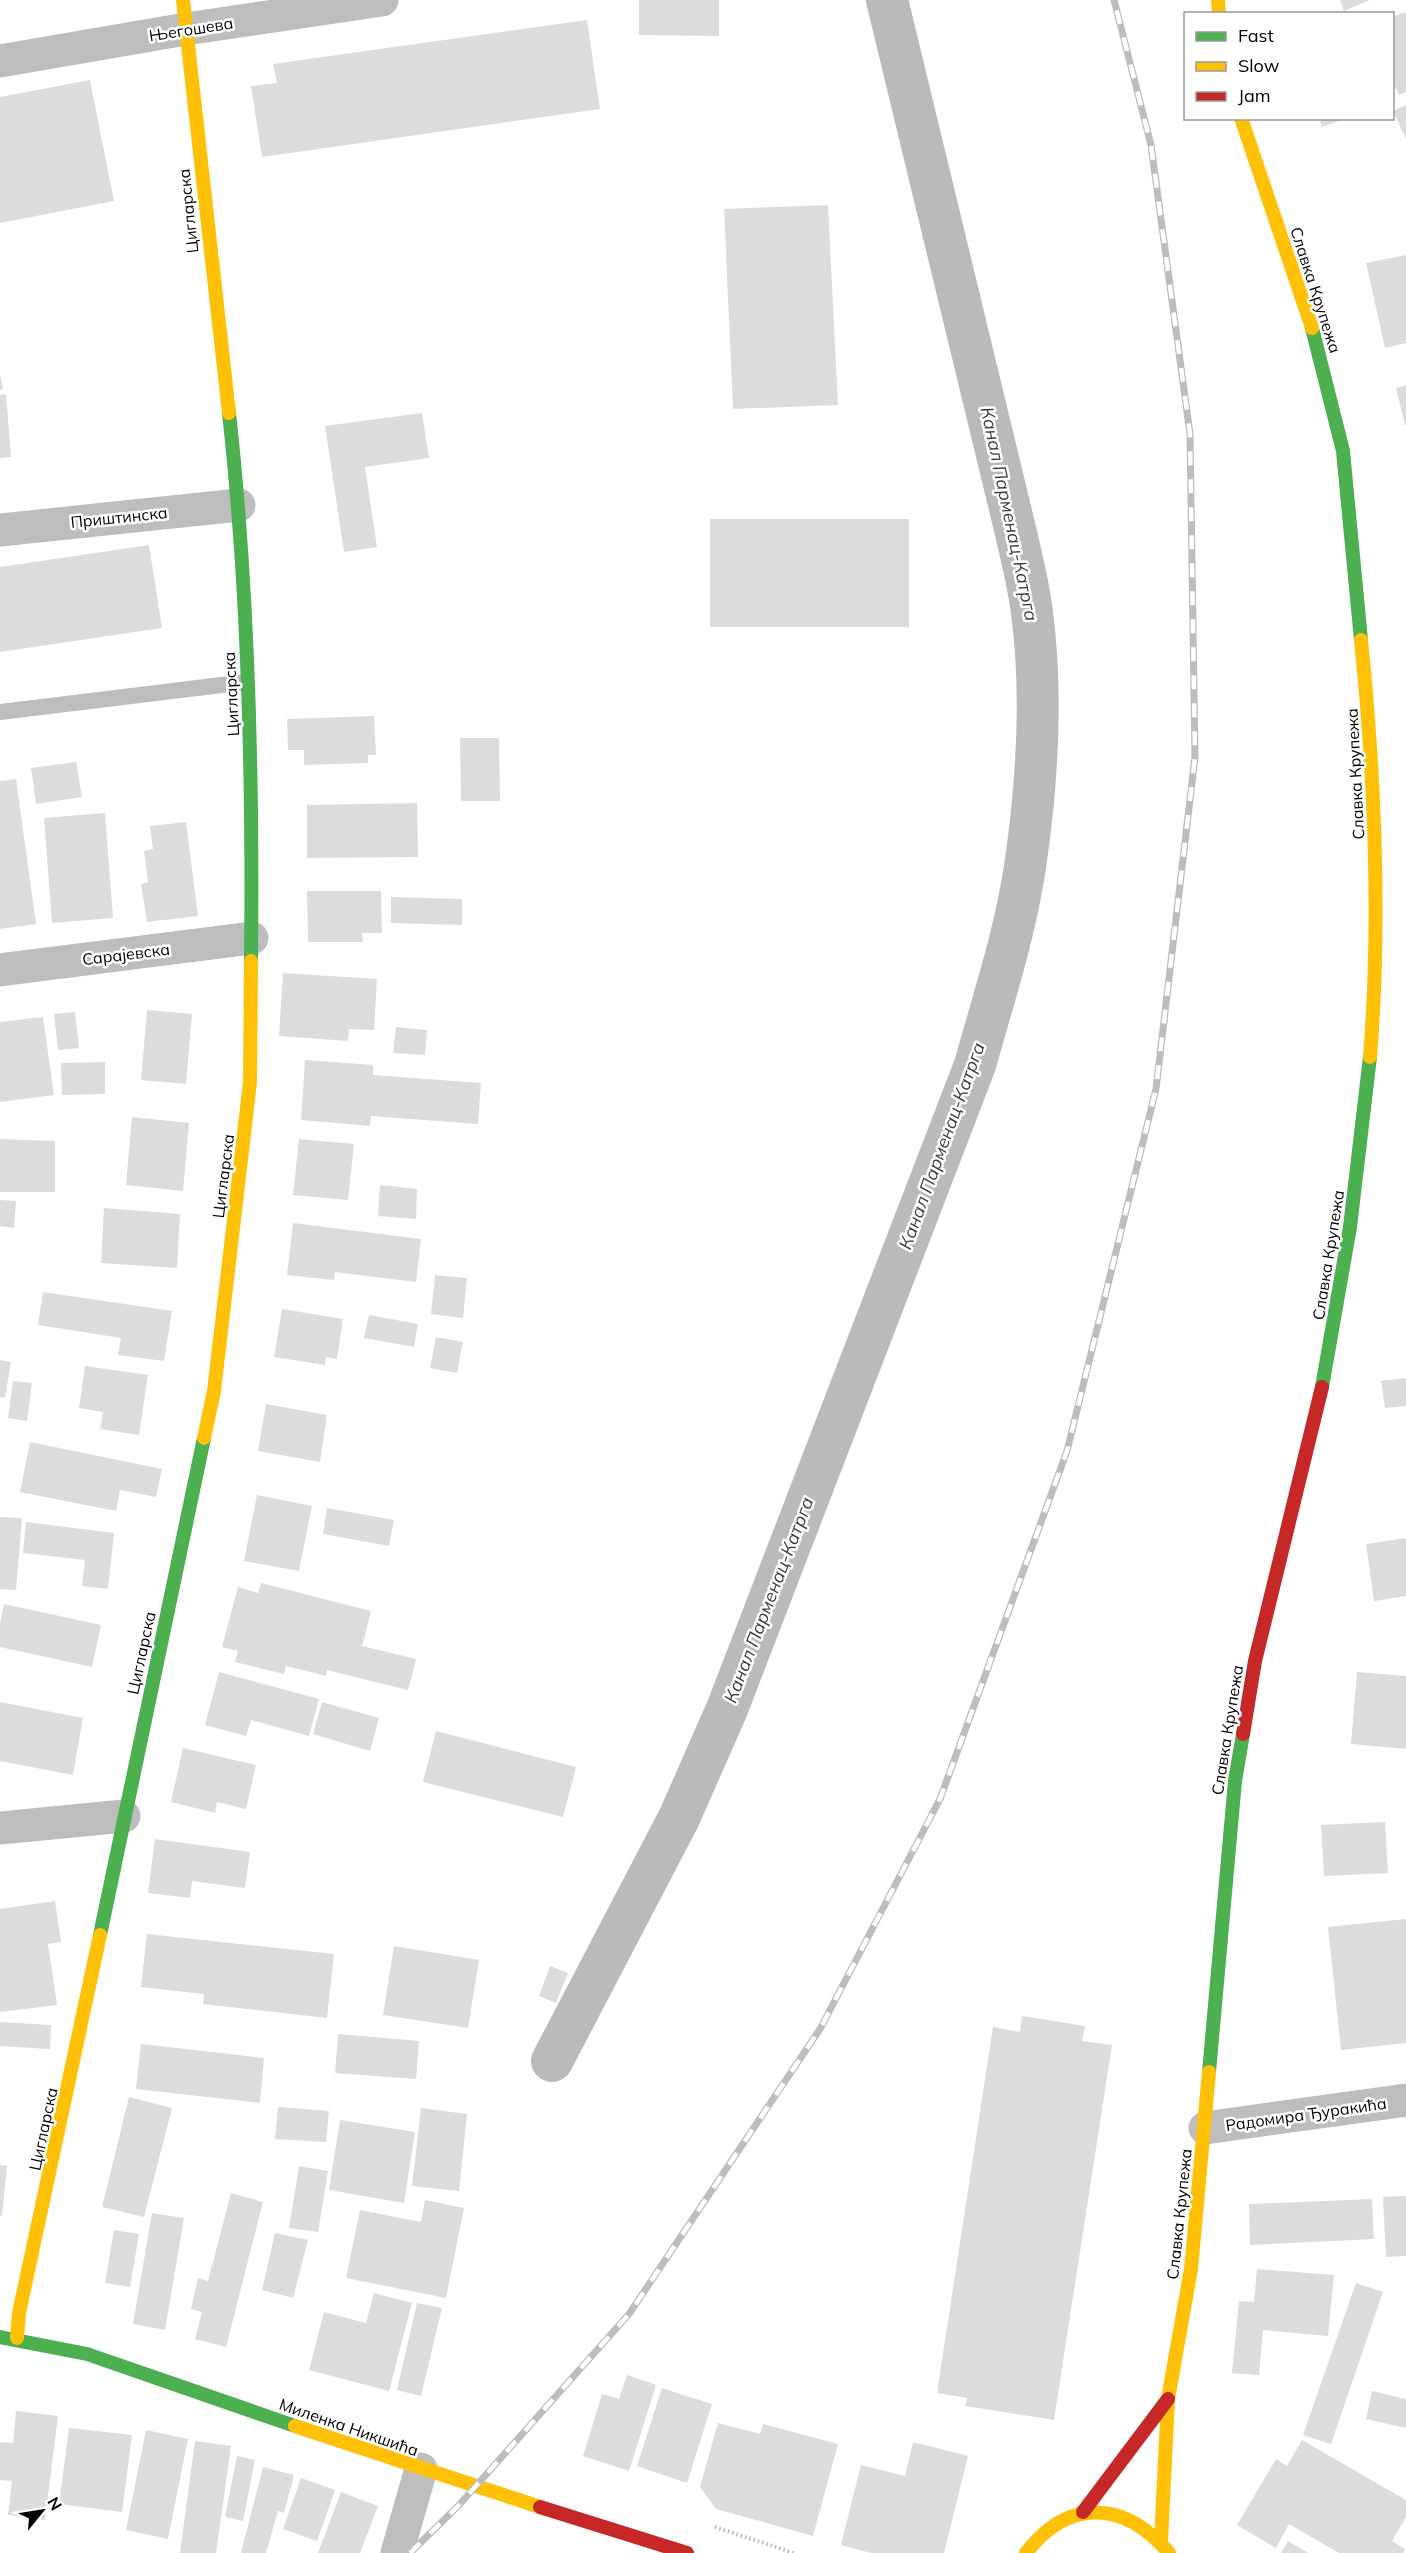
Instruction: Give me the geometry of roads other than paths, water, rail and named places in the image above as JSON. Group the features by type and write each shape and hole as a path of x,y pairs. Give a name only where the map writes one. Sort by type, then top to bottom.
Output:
{"main road":[{"name":"Цигларска","path":"17,2338 19,2313 214,1391 250,1082 253,816 239,505 185,14"},
{"name":"Славка Крупежа","path":"1165,2547 1168,2399 1191,2269 1235,1781 1255,1661 1315,1418 1350,1227 1369,1077 1376,939 1375,838 1367,698 1343,451 1318,346 1242,120"},
{"name":"Миленка Никшића","path":"0,2337 17,2338 87,2354 421,2469 687,2553"},
{"path":"1083,2512 1168,2399"},
{"path":"1026,2550 1046,2529 1064,2518 1083,2512 1112,2512 1140,2522 1165,2547"}],"street":[{"name":"Његошева","path":"0,61 185,14 382,0"},
{"name":"Приштинска","path":"0,530 239,505"},
{"name":"Сарајевска","path":"0,970 252,938"},
{"path":"0,1828 123,1816"},
{"name":"Радомира Ђуракића","path":"1205,2128 1406,2100"},
{"path":"397,2553 421,2469"}],"lane":[{"path":"0,712 246,682"}],"waterway":[{"name":"Канал Парменац-Катрга","path":"552,2061 679,1818 727,1709 975,1065 1010,942 1021,892 1033,804 1037,740 1037,676 1031,603 887,0"}],"railway":[{"path":"410,2553 459,2505 629,2314 820,2029 940,1799 1067,1451 1156,1089 1195,757 1190,434 1151,145 1114,0"}]}
